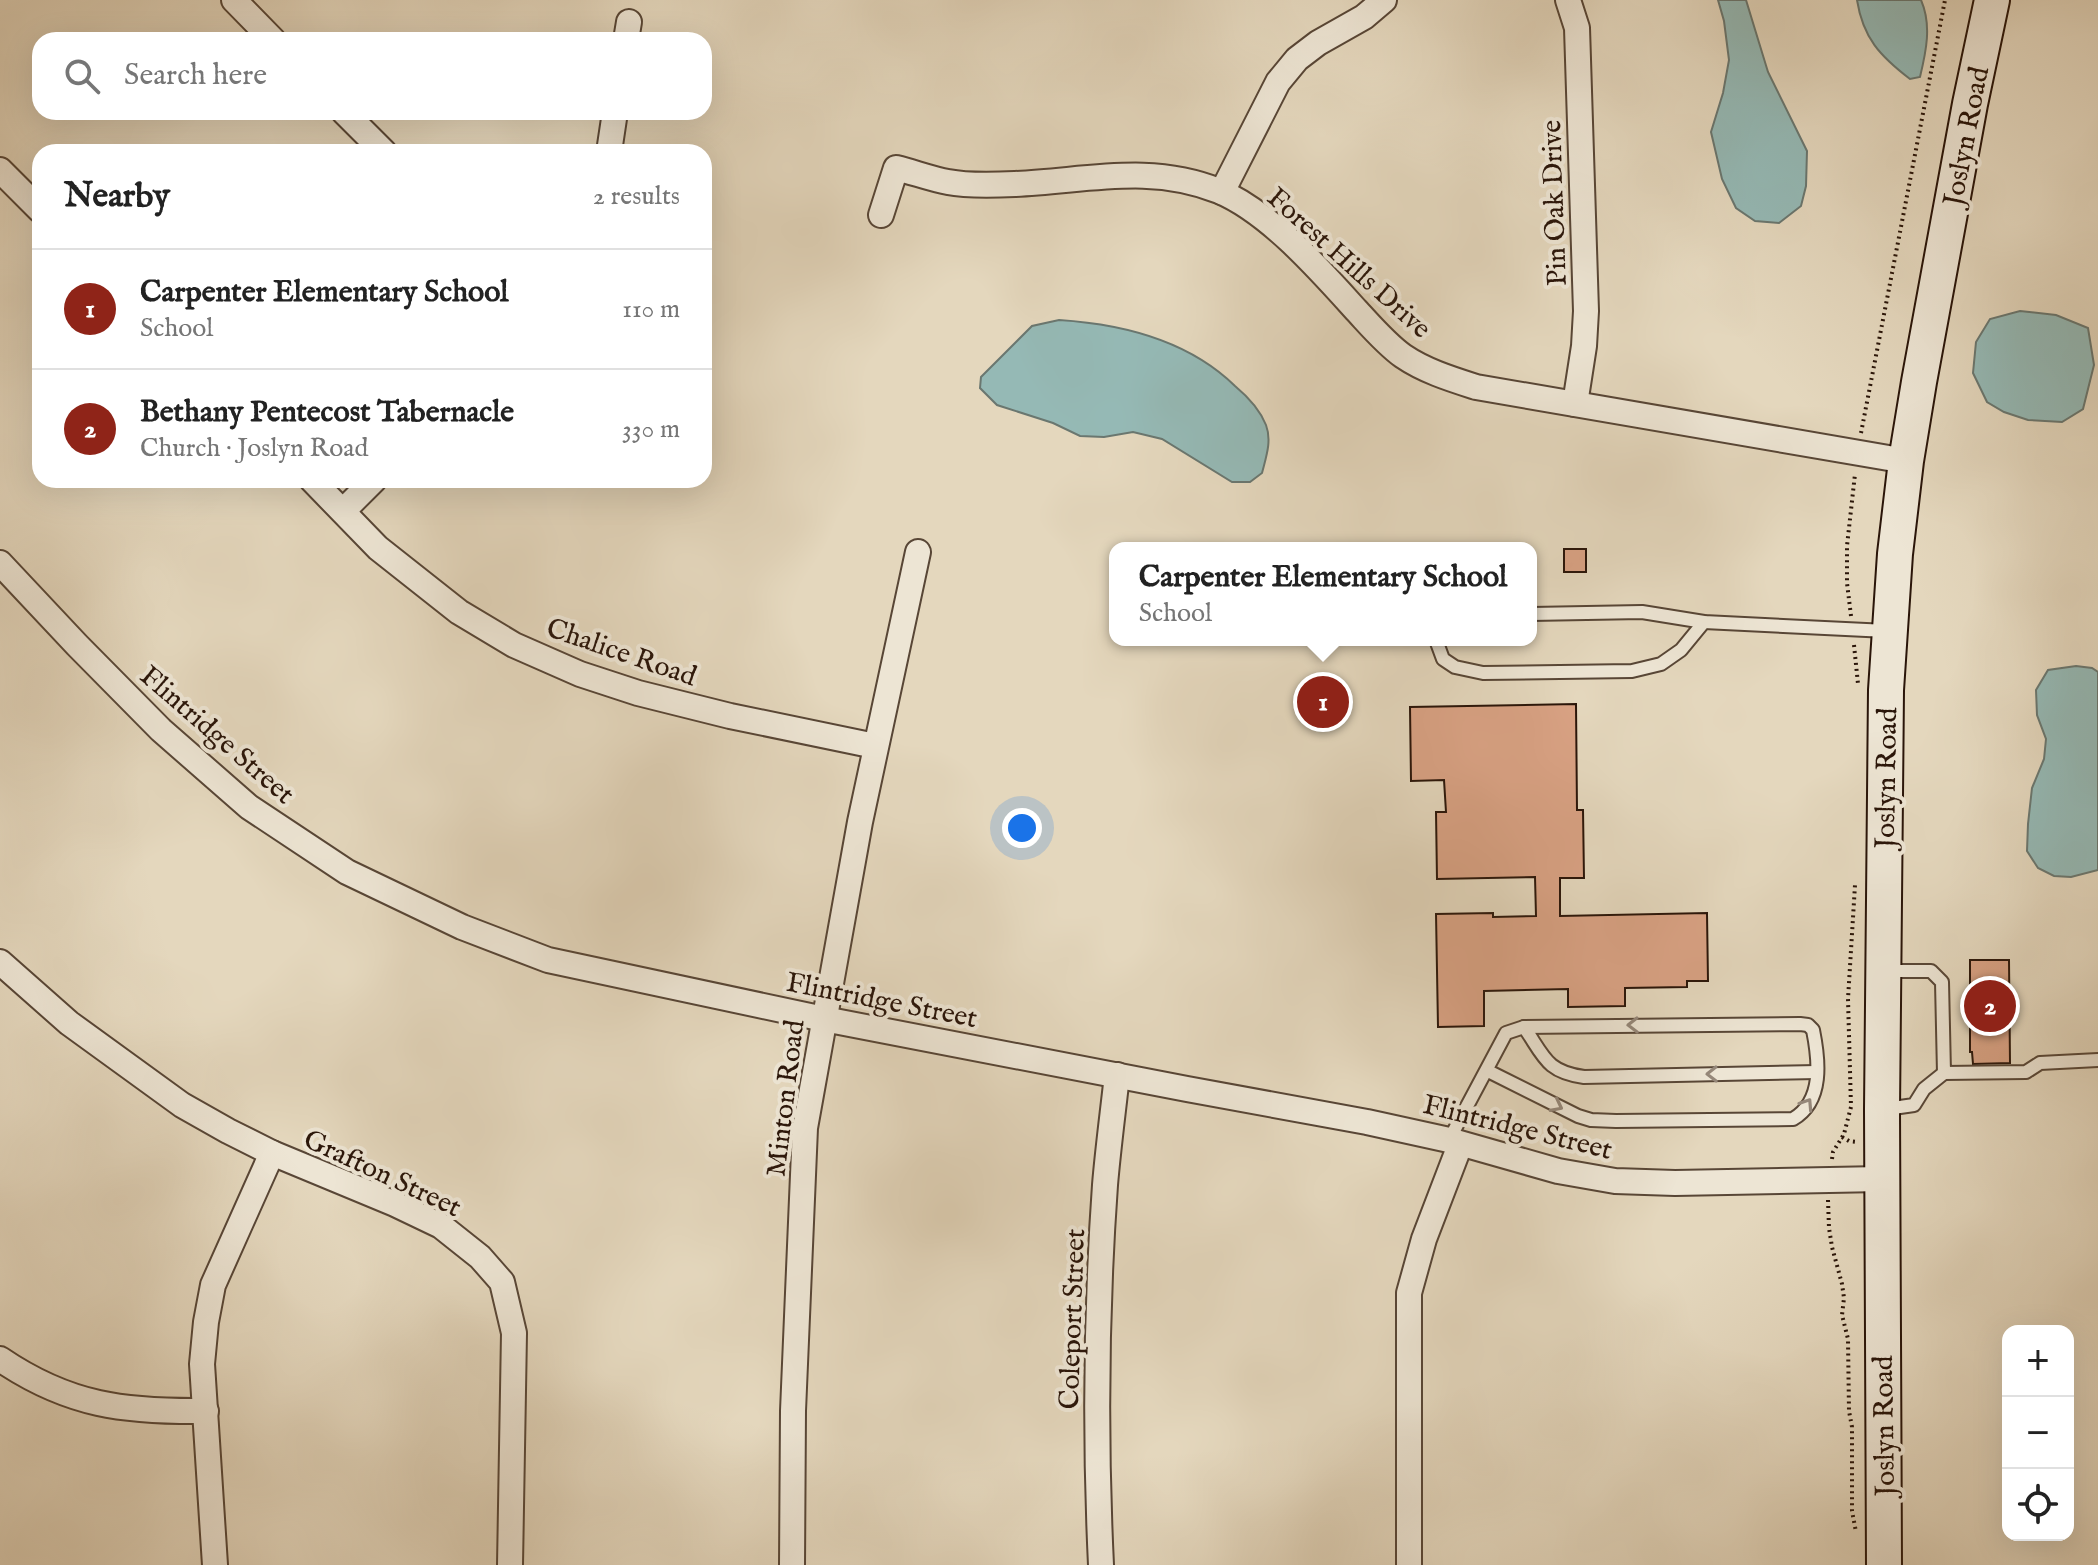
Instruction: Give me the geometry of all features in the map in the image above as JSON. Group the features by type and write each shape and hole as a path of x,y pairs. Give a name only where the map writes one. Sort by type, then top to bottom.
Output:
{"street":[{"path":"234,0 265,32"},
{"path":"1222,192 1278,82 1297,59 1318,43 1364,17 1384,0"},
{"name":"Pin Oak Drive","path":"1568,0 1577,28 1586,311 1575,404"},
{"name":"Joslyn Road","path":"1884,1565 1881,1179 1886,690 1895,554 1919,382 1992,0"},
{"path":"352,120 376,144"},
{"path":"610,144 614,120"},
{"name":"Forest Hills Drive","path":"881,215 896,168 949,183 1014,184 1121,174 1158,175 1193,182 1222,192 1263,218 1403,356 1437,374 1476,387 1906,461"},
{"path":"0,170 32,202"},
{"name":"Chalice Road","path":"320,488 378,548 459,612 514,645 567,669 638,693 875,746"},
{"path":"343,511 366,488"},
{"name":"Minton Road","path":"792,1565 793,1411 805,1128 860,822 918,552"},
{"name":"Flintridge Street","path":"0,563 161,730 249,807 347,872 462,927 548,960 824,1019 1367,1122 1558,1171 1615,1181 1675,1183 1881,1179"},
{"name":"Grafton Street","path":"0,962 69,1023 182,1105 272,1153 441,1226 480,1257 502,1282 514,1333 510,1565"},
{"name":"Coleport Street","path":"1101,1565 1097,1343 1105,1184 1117,1075"},
{"path":"1409,1565 1409,1293 1454,1142"},
{"path":"215,1565 202,1364 206,1322 213,1285 272,1153"},
{"path":"0,1359 27,1378 82,1400 152,1412 206,1411"}],"lane":[{"path":"1537,614 1642,612 1704,622 1890,631"},
{"path":"1438,646 1443,659 1455,667 1483,673 1632,671 1661,664 1681,650 1704,622"},
{"path":"1883,971 1931,971 1942,982 1944,1073"},
{"path":"1454,1142 1506,1033 1524,1027 1808,1025 1813,1030 1818,1077 1811,1101 1793,1119 1616,1121 1578,1116 1488,1071"},
{"path":"1524,1027 1548,1063 1568,1075 1817,1072"},
{"path":"1882,1110 1914,1105 1924,1089 1944,1073 2026,1072 2040,1063 2098,1060"}],"path":[{"path":"1842,1137 1849,1141"}],"water":[{"path":"1718,0 1746,0 1768,72 1807,151 1806,186 1801,206 1779,223 1755,221 1736,208 1722,179 1711,132 1729,60"},
{"path":"1857,0 1921,0 1927,29 1920,77 1910,79 1874,45 1868,36"},
{"path":"2020,311 2056,315 2088,328 2094,365 2083,409 2062,422 2028,420 2004,412 1987,402 1973,373 1976,342 1990,319"},
{"path":"1059,320 1107,326 1153,338 1176,346 1217,370 1240,390 1266,425 1267,455 1262,473 1250,482 1232,482 1162,439 1133,432 1104,437 1080,436 1053,423 997,405 980,388 981,377 1032,326"},
{"path":"2076,666 2098,672 2098,870 2071,877 2054,876 2038,868 2027,851 2032,788 2044,759 2046,739 2037,715 2036,690 2048,670"}],"building":[{"path":"1564,549 1586,549 1586,572 1564,572"},
{"path":"1576,704 1577,810 1583,810 1584,878 1560,878 1560,916 1707,913 1708,981 1687,981 1687,987 1625,988 1625,1006 1568,1007 1568,989 1484,991 1484,1026 1438,1027 1436,914 1536,916 1535,877 1437,879 1436,812 1446,812 1444,780 1411,781 1410,707"},
{"path":"1970,960 2009,960 2010,1063 1973,1064 1970,1052"}],"place":[{"name":"Carpenter Elementary School","path":"1323,702"},
{"name":"Bethany Pentecost Tabernacle","path":"1990,1006"}]}
